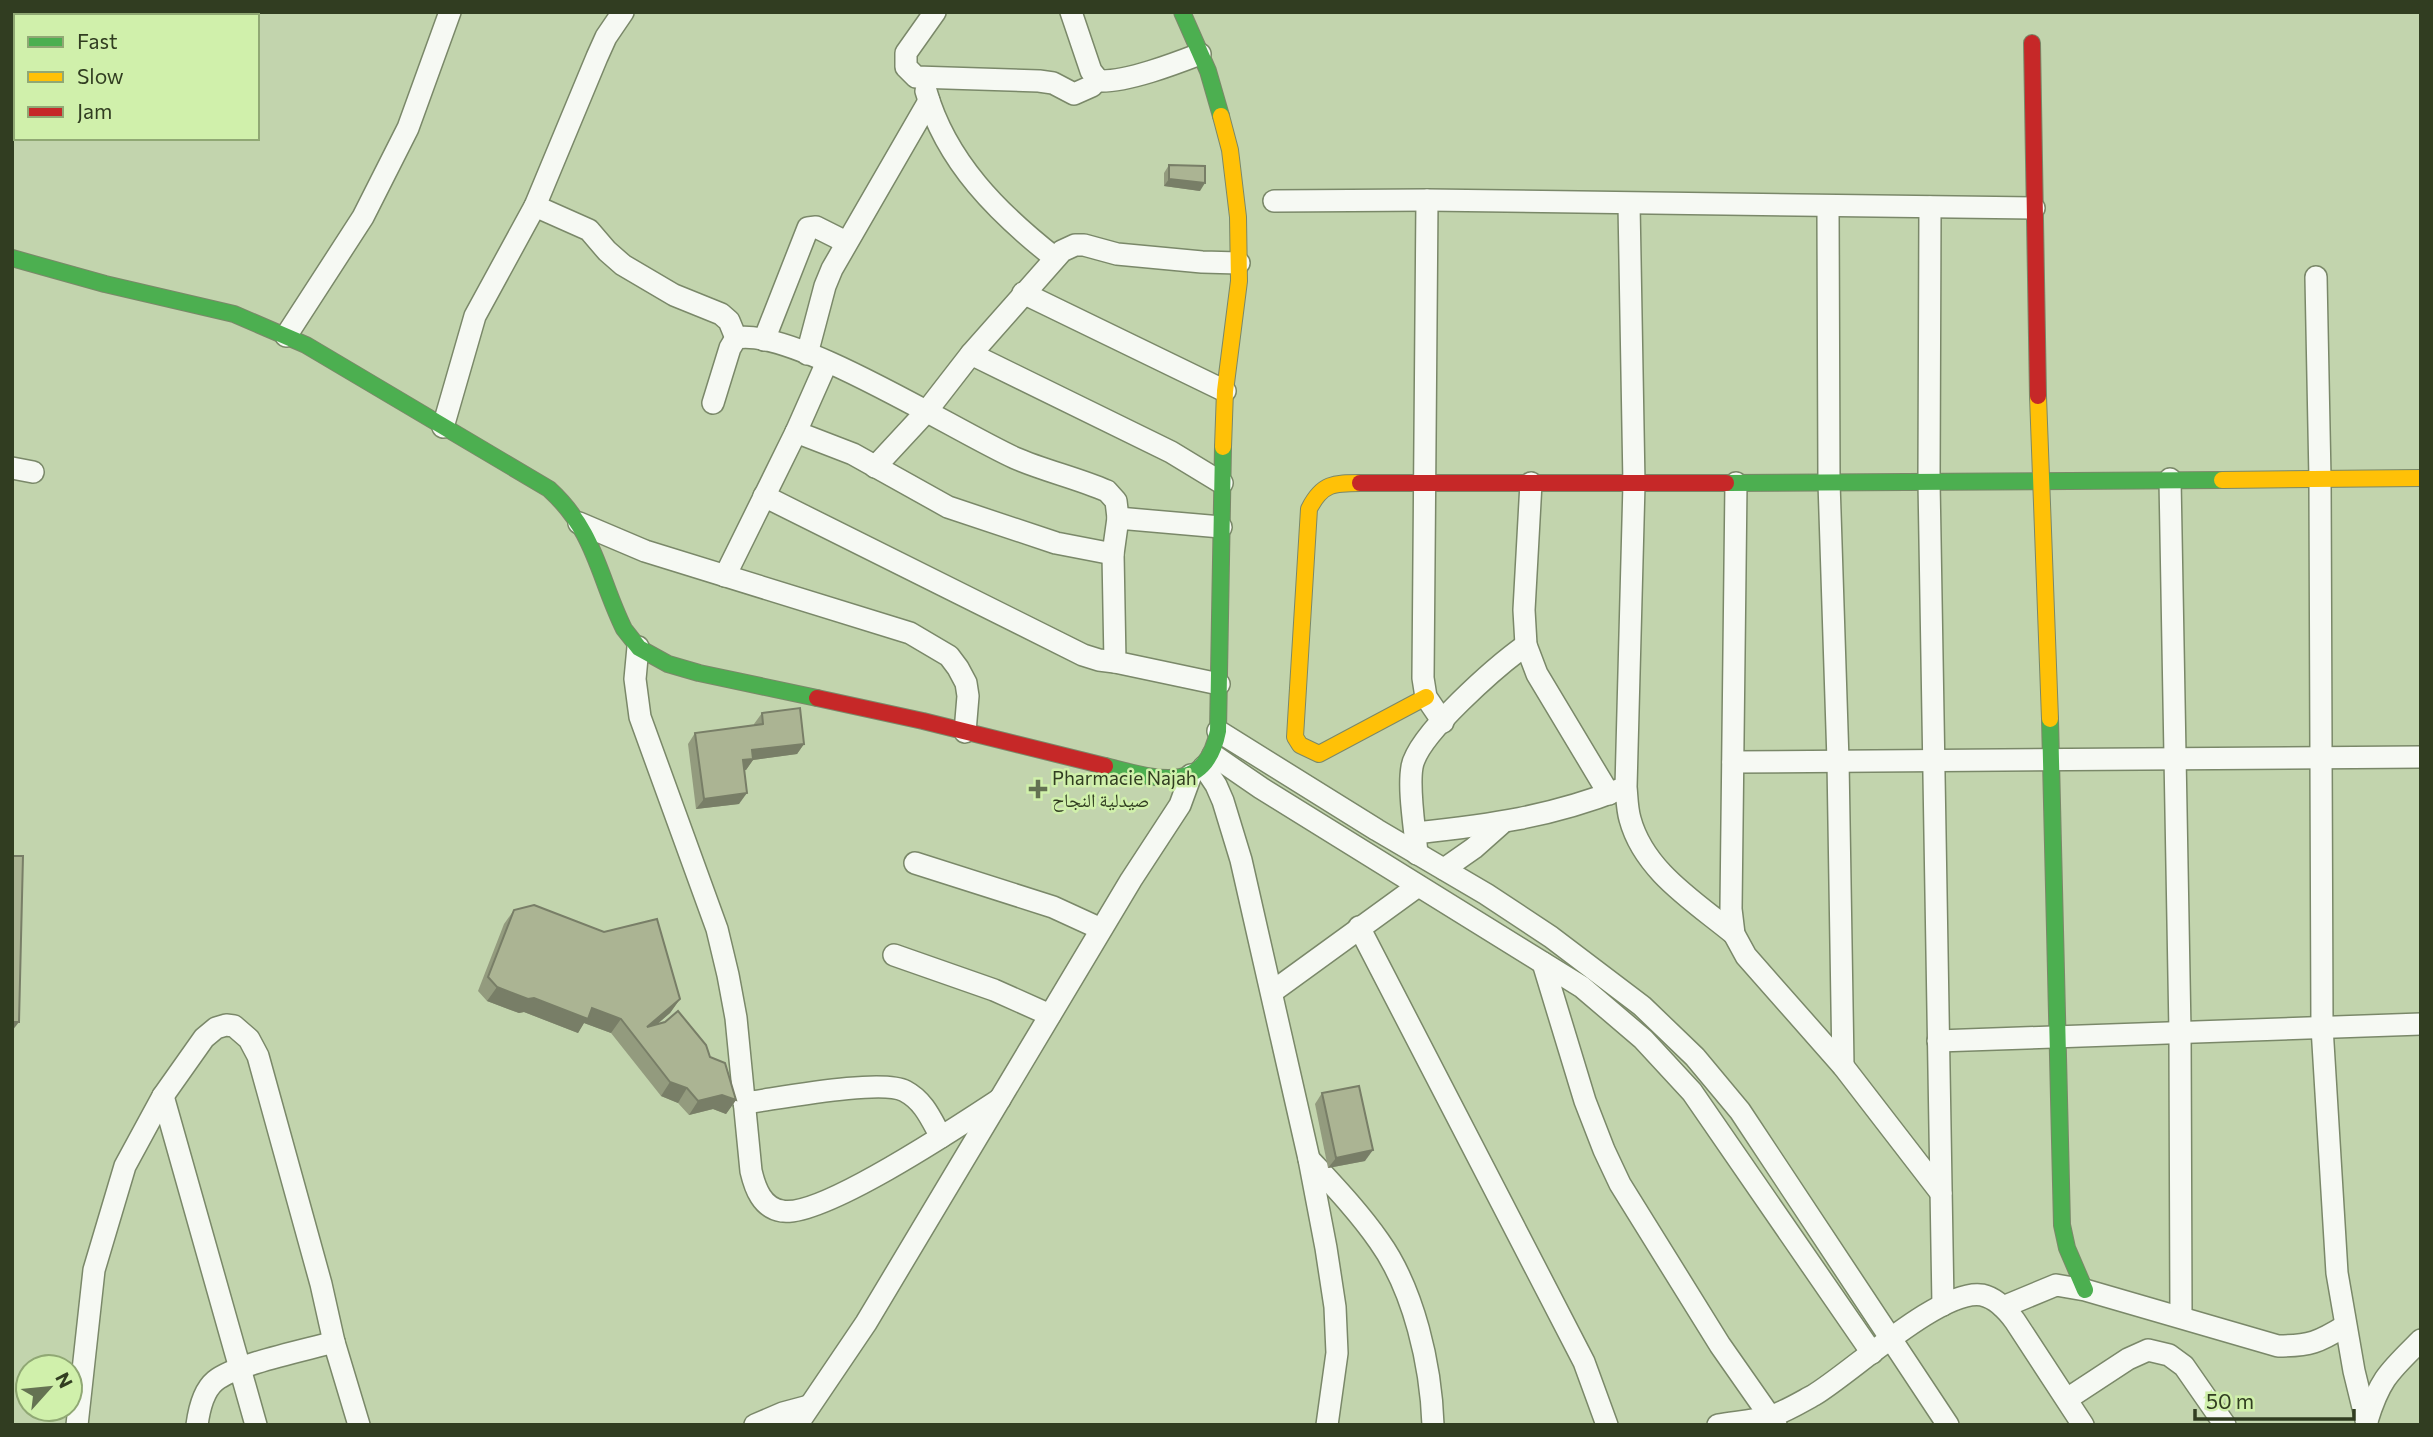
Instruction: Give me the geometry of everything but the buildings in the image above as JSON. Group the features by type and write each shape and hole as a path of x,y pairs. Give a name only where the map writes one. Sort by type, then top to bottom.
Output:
{"street":[{"path":"286,335 363,218 408,128 450,12"},
{"path":"443,427 475,316 535,206 601,47 622,12"},
{"path":"934,12 906,53 905,61 911,74 923,79 1039,81 1053,83 1074,94 1092,86 1097,79"},
{"path":"1071,12 1091,71 1097,79 1106,81 1150,71 1200,54"},
{"path":"797,1425 866,1323 1101,929 1180,805 1218,731 1225,391 1237,307 1237,197 1230,150 1213,86 1182,12"},
{"path":"2032,43 2040,480 2052,758 2062,1225 2067,1248 2085,1290"},
{"path":"923,79 942,132 969,175 1000,212 1055,258"},
{"path":"725,576 796,432 817,358 825,286 846,242 929,101"},
{"path":"1274,201 1427,200 2034,208"},
{"path":"1427,200 1423,678 1426,697 1443,722"},
{"path":"1618,790 1634,484 1629,204"},
{"path":"535,206 589,230 623,265 674,295 724,316 732,326 736,338"},
{"path":"1828,206 1829,482 1838,761 1843,1066"},
{"path":"1930,207 1929,481 1943,1305"},
{"path":"764,340 808,229 816,227 846,242"},
{"path":"875,467 926,412 1023,293 1055,258 1070,248 1084,245 1130,255 1239,263"},
{"path":"12,258 105,284 234,314 286,335 549,489 563,501 596,553 615,610 638,647 666,662 699,673 965,732 1154,778 1181,778 1202,766"},
{"path":"2316,277 2320,479 2322,1027 2333,1237 2346,1326 2367,1424"},
{"path":"1023,293 1225,391"},
{"path":"713,403 730,348 736,338 746,336 764,340 817,358 1014,457 1107,491 1116,501 1118,518 1113,554 1115,662"},
{"path":"971,354 1171,452 1222,483"},
{"path":"796,432 836,446 959,511 1056,543 1113,554"},
{"path":"1426,697 1319,754 1300,745 1294,737 1309,509 1323,488 1335,483 1426,482 1634,484 2421,478"},
{"path":"2170,479 2180,1032 2181,1317"},
{"path":"1531,483 1524,610 1526,645 1537,674 1618,790 1637,840 1649,859 1667,880 1734,934"},
{"path":"1736,483 1731,909 1734,934 1746,956 1843,1066 1941,1193"},
{"path":"764,496 1083,655 1219,684"},
{"path":"1118,518 1221,527"},
{"path":"579,523 645,551 909,633 950,656 966,683 968,696 965,732"},
{"path":"1416,844 1412,768 1420,747 1492,672 1526,645"},
{"path":"638,647 635,679 640,717 717,929 736,1018 751,1171 755,1188 771,1208 783,1212 798,1211 831,1199 941,1137 1000,1099"},
{"path":"1218,731 1416,844 1444,869 1551,937 1642,1006 1695,1057 1747,1121 1948,1425"},
{"path":"1733,762 2421,757"},
{"path":"1202,766 1418,886 1582,987 1643,1038 1692,1092 1872,1353"},
{"path":"1202,766 1216,785 1231,825 1272,992 1326,1248 1335,1307 1337,1353 1327,1425"},
{"path":"1416,844 1550,813 1618,790"},
{"path":"1444,869 1474,848 1501,824"},
{"path":"915,863 1053,907 1101,929"},
{"path":"1272,992 1418,886"},
{"path":"1359,927 1584,1362 1608,1425"},
{"path":"894,955 994,990 1050,1015"},
{"path":"1543,963 1585,1101 1620,1184 1720,1345 1773,1420"},
{"path":"1938,1041 2421,1024"},
{"path":"77,1425 94,1270 125,1166 163,1096 204,1038 216,1028 226,1025 234,1026 249,1039 258,1056 321,1284 334,1342 359,1425"},
{"path":"744,1103 864,1087 895,1088 903,1090 920,1102 941,1137"},
{"path":"163,1096 256,1425"},
{"path":"1309,1159 1354,1208 1381,1243 1401,1283 1419,1333 1427,1367 1432,1390 1433,1425"},
{"path":"2003,1307 2056,1285 2085,1290 2278,1346 2303,1346 2322,1340 2346,1326"},
{"path":"1718,1425 1773,1420 1815,1394 1891,1337 1943,1305 1969,1296 1982,1295 2003,1307 2015,1321 2083,1425"},
{"path":"2367,1424 2374,1398 2384,1377 2421,1340"},
{"path":"197,1425 204,1395 215,1381 238,1369 334,1342"},
{"path":"2067,1399 2127,1359 2148,1350 2169,1355 2184,1366 2225,1425"},
{"path":"755,1425 809,1406"}],"traffic: fast":[{"path":"1182,12 1208,71 1221,116"},
{"path":"12,258 105,284 234,314 306,345 549,489 565,505 587,538 615,610 624,629 639,648 668,664 699,673 817,698"},
{"path":"1105,766 1159,778 1175,778 1202,766 1211,752 1218,731 1223,447"},
{"path":"1726,483 2222,480"},
{"path":"2050,719 2062,1225 2067,1248 2085,1290"}],"traffic: slow":[{"path":"1221,116 1230,150 1238,217 1239,281 1225,391 1223,447"},
{"path":"2038,396 2050,719"},
{"path":"2222,480 2421,478"},
{"path":"1360,483 1336,484 1324,489 1309,509 1295,737 1300,745 1319,754 1426,697"}],"traffic: jam":[{"path":"2032,43 2038,396"},
{"path":"1360,483 1726,483"},
{"path":"817,698 1105,766"}],"place":[{"name":"Pharmacie Najah صيدلية النجاح","path":"1038,789"}]}
